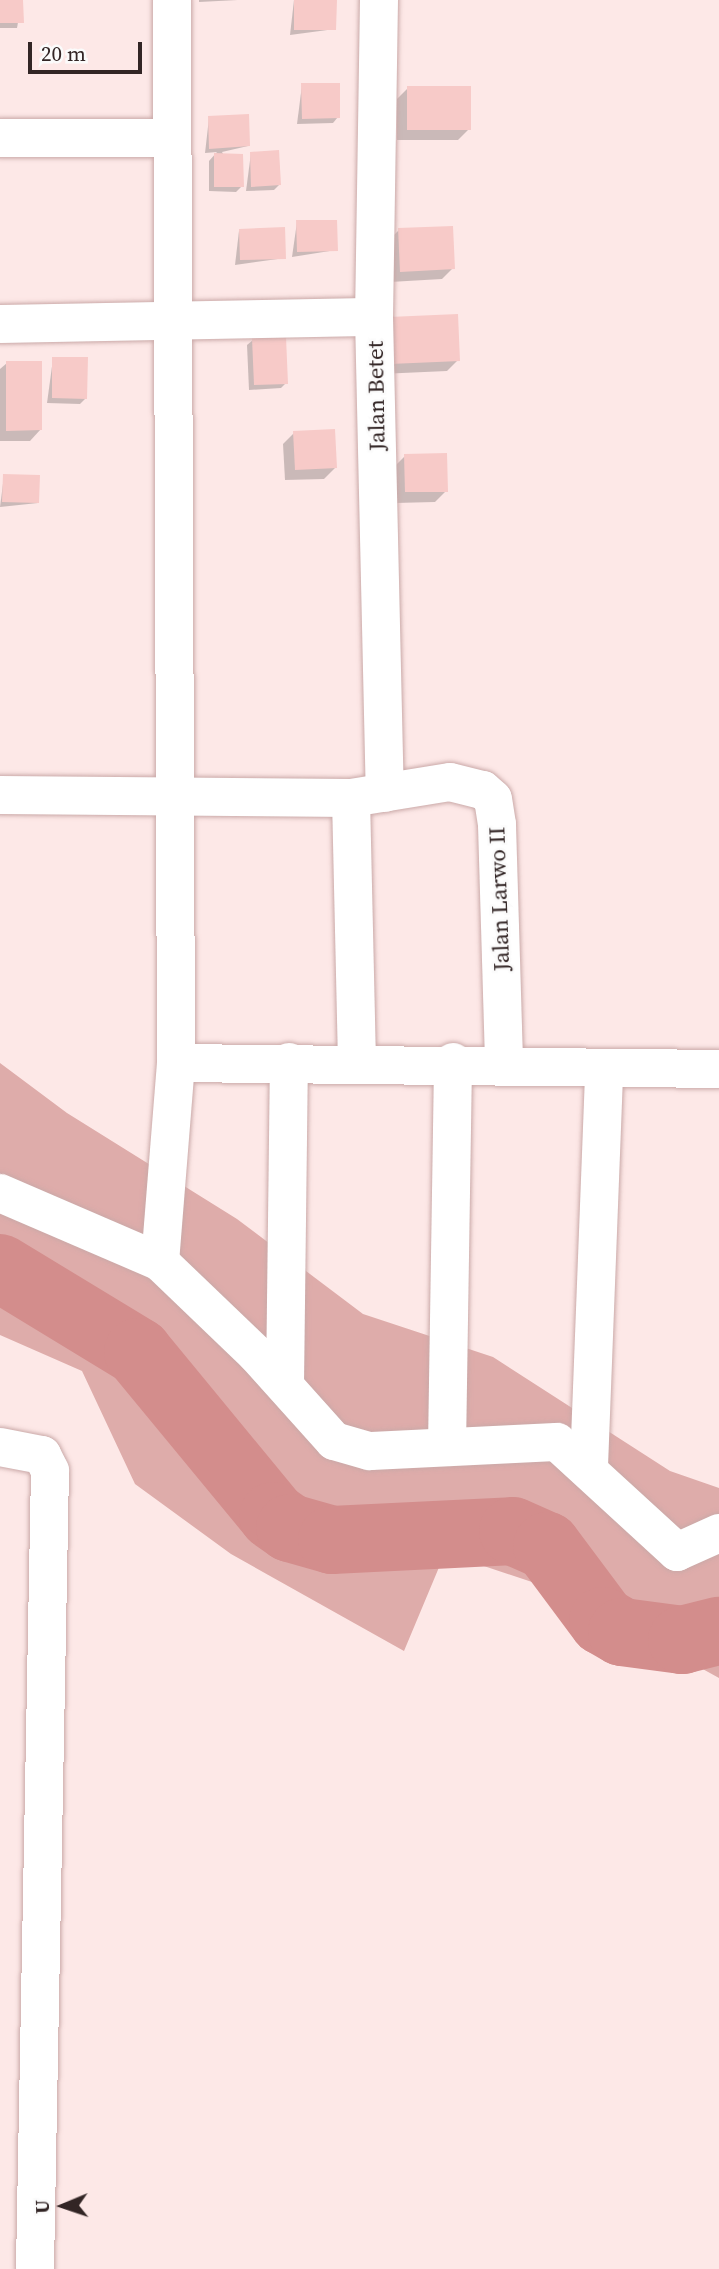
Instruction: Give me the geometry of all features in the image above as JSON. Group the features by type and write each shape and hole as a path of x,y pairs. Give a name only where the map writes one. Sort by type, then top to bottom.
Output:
{"street":[{"path":"160,1262 176,1063 172,800 176,325 172,0"},
{"name":"Jalan Betet","path":"357,1060 368,795 379,0"},
{"path":"0,138 172,138"},
{"path":"0,324 176,325 374,317"},
{"name":"Jalan Larwo II","path":"368,795 450,782 470,784 493,799 504,1065"},
{"path":"0,795 172,800 368,795"},
{"path":"176,1063 357,1060 604,1070 719,1069"},
{"path":"285,1384 289,1062"},
{"path":"447,1447 453,1062"},
{"path":"589,1466 604,1070"},
{"path":"0,1193 160,1262 285,1384 323,1433 348,1447 447,1447 557,1442 589,1466 677,1552 719,1533"},
{"path":"0,1447 42,1455 50,1471 35,2269"}],"shaded area":[{"path":"0,1063 67,1113 237,1219 363,1314 493,1357 670,1471 719,1488 719,1678 565,1593 445,1553 404,1651 231,1554 135,1484 82,1371 0,1335"}],"building":[{"path":"0,0 23,0 24,23 0,23"},
{"path":"294,0 337,0 336,30 294,30"},
{"path":"301,83 340,83 340,118 302,119"},
{"path":"407,86 471,86 471,130 407,130"},
{"path":"249,114 250,146 209,149 208,116"},
{"path":"279,150 281,185 251,187 250,152"},
{"path":"214,153 243,154 244,187 214,187"},
{"path":"296,220 337,220 338,251 297,252"},
{"path":"453,226 455,269 400,272 398,228"},
{"path":"285,227 286,259 240,260 239,229"},
{"path":"458,314 460,361 390,364 389,317"},
{"path":"286,337 288,384 254,385 252,338"},
{"path":"52,357 88,357 87,399 52,398"},
{"path":"6,361 42,361 42,430 6,431"},
{"path":"335,429 337,468 295,470 293,431"},
{"path":"447,453 448,492 405,492 404,454"},
{"path":"3,474 40,475 39,503 2,502"}],"waterway":[{"path":"0,1268 138,1352 273,1516 290,1528 332,1540 513,1531 547,1546 603,1621 622,1632 682,1640 719,1631"}]}
